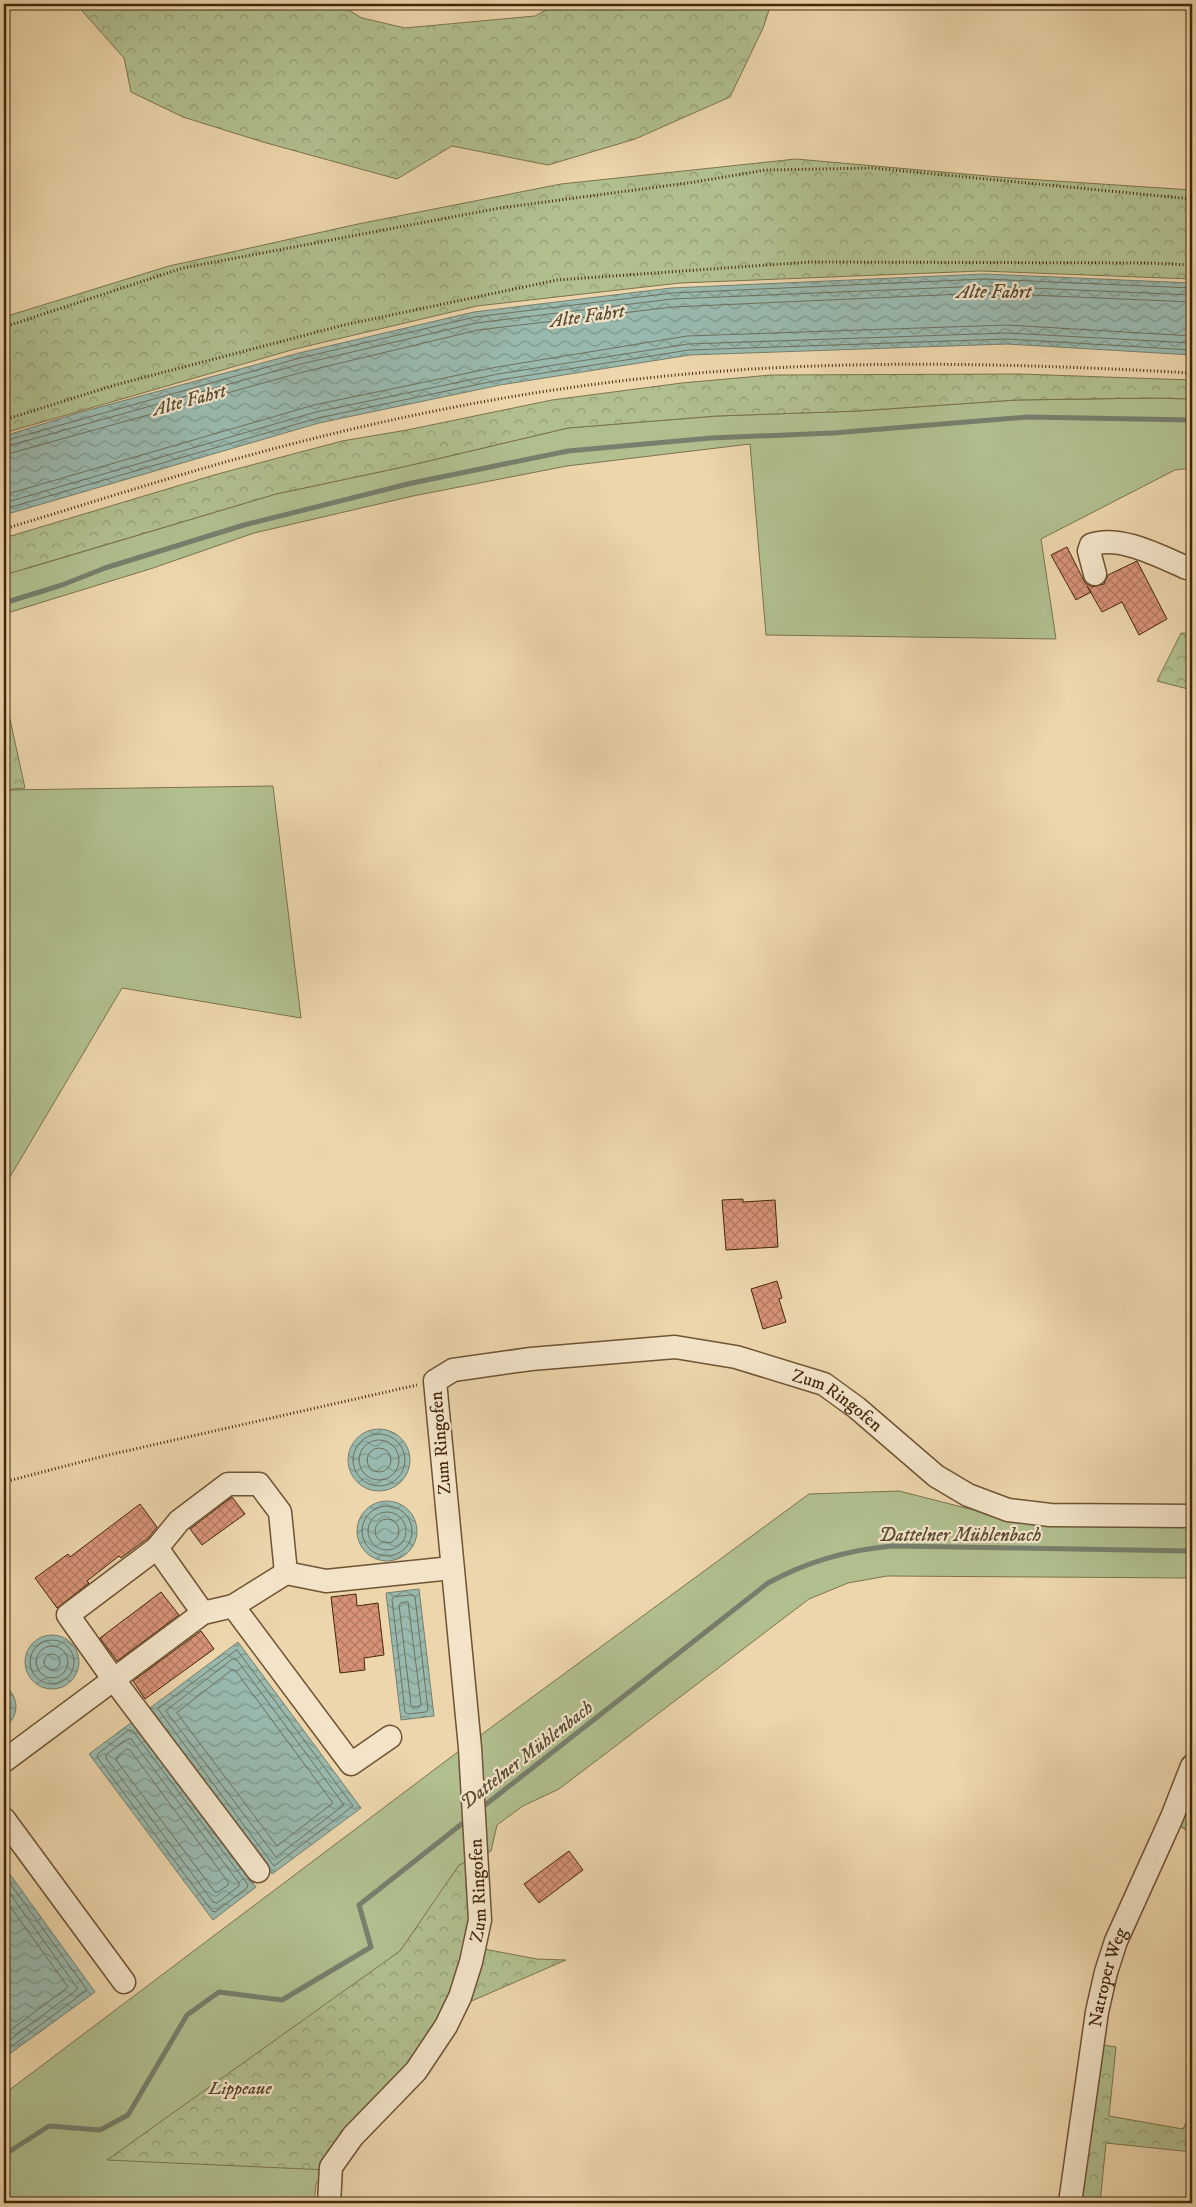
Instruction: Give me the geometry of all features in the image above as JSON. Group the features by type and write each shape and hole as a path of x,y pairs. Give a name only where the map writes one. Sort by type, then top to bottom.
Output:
{"street":[{"path":"1096,574 1089,551 1091,545 1098,542 1114,542 1142,549 1188,568 1192,565"},
{"name":"Zum Ringofen","path":"329,2203 331,2168 353,2136 416,2071 446,2026 460,1997 471,1962 480,1920 470,1748 435,1381 453,1370 531,1359 656,1348 675,1347 736,1357 824,1384 857,1408 936,1476 968,1495 1008,1510 1050,1515 1192,1516"},
{"path":"258,1871 114,1680 68,1615 157,1548 179,1521 228,1484 259,1484 280,1512 286,1573"},
{"path":"157,1548 203,1613"},
{"path":"4,1761 203,1613 233,1606 286,1573 326,1581 452,1568"},
{"path":"233,1606 352,1764 390,1737"},
{"name":"Natroper Weg","path":"1070,2203 1096,2020 1106,1972 1116,1942 1172,1817 1192,1766"},
{"path":"4,1819 124,1982"}],"path":[{"path":"4,327 183,268 500,208 685,184 766,170 873,168 1192,199"},
{"path":"4,420 115,385 344,325 557,280 810,262 1149,263 1192,265"},
{"path":"4,529 253,454 384,422 514,397 645,378 873,363 988,364 1192,373"},
{"path":"4,1482 104,1456 435,1381"}],"green space":[{"path":"76,4 338,4 362,18 405,28 535,16 557,4 771,4 763,28 730,97 635,139 548,165 452,146 397,179 263,142 183,117 131,92 124,58"},
{"path":"796,159 1010,178 1192,190 1192,279 981,271 680,283 477,306 295,349 4,433 4,317 169,266 358,224 561,184"},
{"path":"1019,374 1192,380 1192,399 1016,400 858,411 717,416 568,428 403,467 276,494 4,575 4,538 214,475 342,441 407,430 552,400 682,383 771,375"},
{"path":"1192,399 1192,468 1175,470 1041,539 1056,639 766,635 750,444 567,466 413,496 254,533 153,568 4,614 4,521 25,569 276,494 403,467 568,428 717,416 858,411 1016,400"},
{"path":"1181,633 1192,634 1192,690 1157,681"},
{"path":"4,692 25,788 4,790"},
{"path":"273,786 301,1018 122,988 4,1187 4,790"},
{"name":"Lippeaue","path":"899,1491 1009,1519 1192,1521 1192,1578 887,1576 848,1583 809,1599 559,1789 523,1806 497,1825 491,1851 466,1862 355,2121 316,2184 314,2203 4,2203 4,2094 459,1751 809,1494"},
{"path":"1192,1794 1192,1834 1180,1826"},
{"name":"Lippeaue","path":"470,1860 468,1946 537,1959 566,1960 467,2003 442,2026 328,2170 107,2160 400,1951 459,1865"},
{"path":"1102,2045 1116,2047 1109,2116 1183,2129 1192,2110 1192,2152 1106,2143 1100,2203 1077,2203"}],"water":[{"name":"Alte Fahrt","path":"984,274 1192,283 1192,355 1007,344 690,355 500,385 319,423 4,515 4,436 78,413 299,353 474,312 671,288"},
{"path":"379,1429 391,1431 401,1438 408,1448 410,1460 408,1472 401,1482 391,1489 379,1491 367,1489 357,1482 350,1472 348,1460 350,1448 357,1438 367,1431"},
{"path":"381,1501 393,1501 409,1509 415,1519 417,1531 415,1543 409,1553 393,1561 381,1561 365,1553 357,1537 357,1525 365,1509"},
{"path":"419,1589 434,1716 401,1720 386,1593"},
{"path":"52,1635 62,1637 71,1643 77,1652 79,1662 77,1672 71,1681 62,1687 52,1689 42,1687 33,1681 27,1672 25,1662 27,1652 33,1643 42,1637"},
{"path":"238,1642 361,1808 272,1874 150,1708"},
{"path":"4,1685 13,1695 16,1706 13,1718 4,1728"},
{"path":"132,1722 256,1887 213,1920 89,1754"},
{"path":"4,1866 95,1992 4,2058"}],"building":[{"path":"1067,547 1085,583 1092,587 1104,584 1108,575 1137,561 1167,619 1139,635 1122,602 1102,612 1091,592 1076,600 1051,555"},
{"path":"743,1199 743,1202 775,1200 778,1247 726,1250 722,1200"},
{"path":"777,1281 782,1298 779,1299 786,1322 763,1329 751,1289"},
{"path":"232,1497 245,1514 202,1545 190,1529"},
{"path":"140,1504 157,1527 148,1538 121,1558 119,1556 57,1608 35,1578 68,1554 70,1557"},
{"path":"161,1592 179,1615 117,1661 100,1638"},
{"path":"356,1594 357,1606 378,1603 384,1655 364,1658 365,1670 340,1673 331,1597"},
{"path":"201,1631 214,1649 145,1699 133,1681"},
{"path":"569,1851 583,1870 539,1903 524,1884"}],"waterway":[{"path":"4,603 62,585 105,568 244,525 412,483 568,451 711,438 833,433 1028,417 1192,420"},
{"name":"Dattelner Mühlenbach","path":"480,1809 768,1583 798,1568 859,1550 892,1546 1192,1551"},
{"name":"Dattelner Mühlenbach","path":"4,2155 49,2126 100,2130 128,2115 187,2015 219,1992 282,2000 371,1947 359,1905 468,1819"}]}
